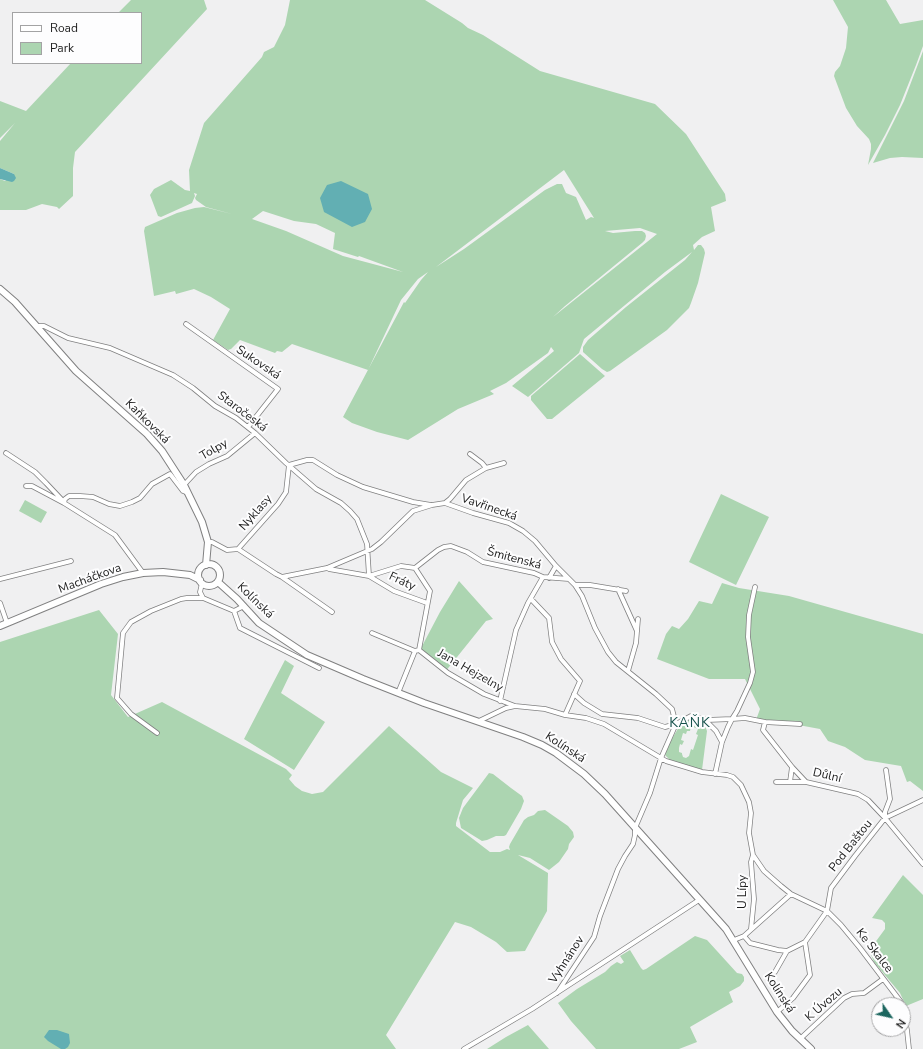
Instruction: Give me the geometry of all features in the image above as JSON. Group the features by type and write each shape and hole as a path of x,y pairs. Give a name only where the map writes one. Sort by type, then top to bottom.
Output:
{"street":[{"name":"Kaňkovská","path":"0,289 15,302 76,371 147,434 162,451 189,493 202,522 208,542 209,565"},
{"name":"Sukovská","path":"186,324 278,389 248,427"},
{"name":"Staročeská","path":"36,325 44,326 68,338 110,348 173,375 193,388 215,406 248,427 316,489 341,503 357,519 368,544 370,576"},
{"name":"Tolpy","path":"184,485 196,472 226,456 255,433"},
{"path":"6,454 35,472 64,503"},
{"path":"470,454 486,468"},
{"path":"289,465 294,465 307,460 313,460 337,475 364,487 413,502 432,505"},
{"path":"282,577 327,568 368,552 382,542 413,511 432,505 445,503 466,480 486,468 504,463"},
{"name":"Nyklasy","path":"238,549 278,504 286,492 289,465"},
{"path":"64,503 65,499 69,496 80,496 93,497 109,504 120,506 140,498 152,484 170,474 183,491 189,493"},
{"path":"26,486 32,486 64,503 115,535 143,573"},
{"path":"413,502 413,511"},
{"name":"Vavřinecká","path":"445,503 509,523 536,541 556,566 575,585 582,596 595,628 608,652 616,662 656,694 672,709 676,724"},
{"path":"208,542 212,542 227,550 238,549 282,577 332,612"},
{"name":"Šmitenská","path":"416,568 438,550 451,546 467,552 483,562 534,573 542,577 570,580"},
{"path":"0,579 71,561"},
{"path":"209,565 216,567 220,572 218,582 210,586 190,575 200,572 201,569 209,565"},
{"path":"327,568 370,576 400,566 416,568"},
{"path":"549,578 556,566"},
{"name":"Fráty","path":"416,568 430,591 417,650"},
{"name":"Macháčkova","path":"3,625 102,584 123,577 143,573 163,572 190,575"},
{"path":"200,572 200,592 203,598"},
{"name":"Fráty","path":"370,576 394,592 427,603"},
{"path":"500,701 516,630 542,577"},
{"name":"Kolínská","path":"218,582 228,590 259,623 307,655 398,693 529,740 556,753 584,774 604,794 726,929 777,1012 811,1049"},
{"path":"575,585 590,585 626,591"},
{"path":"479,722 506,708 515,706 546,709 565,715 586,718 604,724 661,758 682,767 715,774 722,742 750,683 753,672 748,637 749,615 755,587"},
{"path":"618,589 637,631"},
{"path":"157,733 131,714 117,698 122,640 126,627 130,622 143,614 181,599 203,598 234,611 240,628 320,668"},
{"path":"531,599 549,618 552,642 561,659 580,681 565,715"},
{"path":"0,603 3,625"},
{"path":"234,611 244,606"},
{"path":"628,671 634,653 638,620"},
{"name":"Jana Hejzelny","path":"372,633 417,650 448,673 484,694 515,706"},
{"path":"398,693 417,650"},
{"path":"574,694 584,703 602,714 638,718 665,727 676,724 691,716 703,719 721,720 745,718 765,722 800,724"},
{"path":"604,724 608,715"},
{"path":"703,719 716,731 722,742"},
{"name":"Důlní","path":"765,722 763,730 792,767 806,782 858,794 868,800 923,864"},
{"path":"661,758 676,724"},
{"name":"Vyhnánov","path":"557,993 594,937 600,916 618,869 633,844 635,828 650,793 661,758"},
{"path":"790,782 792,767"},
{"name":"Pod Baštou","path":"827,911 831,888 885,818 885,812 890,799 886,770"},
{"name":"U Lípy","path":"715,774 733,777 741,785 749,802 751,812 749,833 753,855 751,862 754,899 751,929"},
{"path":"776,782 806,782"},
{"path":"885,818 923,800"},
{"name":"Ke Skalce","path":"753,855 768,875 791,894 827,911 860,948 895,997"},
{"name":"U Lípy","path":"734,940 744,936 766,918 791,894"},
{"name":"Vyhnánov","path":"557,993 699,900"},
{"path":"744,936 750,943 786,951 805,942 827,911"},
{"path":"777,1012 793,998 810,975 805,942"},
{"path":"775,972 786,951"},
{"name":"K Úvozu","path":"800,1038 844,998 852,994 864,993 883,979"},
{"path":"464,1049 557,993"},
{"path":"907,1037 908,1049"}],"green space":[{"path":"131,0 204,0 207,9 75,152 73,168 73,196 59,209 57,207 42,204 26,210 0,210 0,179 5,181 14,174 0,168 0,141 15,123 0,138 0,101 26,111 70,64 142,64 142,12 119,12"},
{"path":"290,0 425,0 468,28 483,35 540,71 655,104 686,134 725,194 726,201 711,207 715,231 702,237 693,245 694,250 698,245 701,245 705,253 698,283 689,308 667,330 610,371 607,372 602,369 583,352 583,347 588,340 626,307 685,260 692,252 665,272 584,339 579,353 528,397 512,386 554,351 551,347 548,353 506,383 490,391 494,394 458,409 408,440 377,432 352,423 343,417 368,370 292,344 282,352 277,351 275,353 240,340 228,350 213,340 230,309 211,297 194,289 176,294 175,291 154,296 144,231 145,227 177,213 195,208 204,207 232,214 206,207 196,200 195,198 197,194 194,193 195,196 192,203 161,217 158,216 150,195 154,189 171,180 185,190 190,191 189,170 204,123 262,57 264,52 274,47 285,25","holes":["564,170 594,218 591,217 586,220 576,197 566,193 562,184 557,184 545,190 464,249 436,267","263,211 294,221 316,224 335,233 333,249 358,257 359,256 403,272 343,256 286,231 252,219","640,228 657,234 553,317 642,243 646,236 642,231 613,233 605,231","428,272 405,303 404,302 369,369 401,300 418,279"]},
{"path":"833,0 886,0 900,24 923,20 923,46 916,65 900,105 868,165 871,144 869,139 857,126 846,108 834,76 835,72 840,66 846,48 848,27"},
{"path":"923,51 923,158 890,158 873,163 904,101"},
{"path":"580,354 605,376 552,419 547,419 531,400 531,396"},
{"path":"721,494 769,517 736,585 689,562"},
{"path":"25,500 47,512 41,523 19,511"},
{"path":"459,581 493,619 486,621 445,672 420,650 440,612"},
{"path":"722,583 739,588 789,596 923,634 923,791 910,781 907,782 901,766 865,760 845,747 828,741 820,729 782,722 756,720 760,709 745,679 709,679 657,659 666,634 672,626 679,629 688,619 699,601 712,604"},
{"path":"99,610 118,634 111,695 128,717 162,702 286,769 292,775 289,779 295,786 302,791 312,794 323,792 389,726 441,772 473,788 463,800 456,826 490,852 500,852 507,849 510,850 510,844 524,820 534,815 538,811 545,810 568,826 573,832 574,837 559,862 549,870 530,858 518,855 548,873 547,911 525,951 507,952 496,942 471,927 455,922 386,1035 396,1049 0,1049 0,642"},
{"path":"285,660 294,666 281,693 325,722 294,770 244,739"},
{"path":"693,718 700,721 705,726 707,731 702,770 670,760 665,755 670,742 682,722","holes":["691,726 698,729 696,734 698,735 693,750 691,749 689,756 686,758 683,757 682,753 679,752 680,744 682,745 684,741 681,740 683,733 686,734 687,731 690,731"]},
{"path":"489,773 493,774 522,796 524,801 506,835 496,836 482,841 461,828 459,818 463,808"},
{"path":"903,875 923,895 923,999 911,1004 911,997 902,997 874,962 870,952 885,929 885,923 882,920 872,918"},
{"path":"695,936 707,940 737,973 742,974 744,977 744,981 740,986 729,992 733,1002 690,1027 697,1042 679,1049 596,1049 571,1021 558,1003 577,989 605,972 617,962 621,964 624,962 620,956 630,950 643,970"},
{"path":"528,1025 549,1049 487,1049 506,1037"}],"water":[{"path":"0,168 14,174 16,178 14,181 12,182 0,179"},
{"path":"341,181 368,194 372,209 365,222 352,227 324,212 320,198 327,185"},
{"path":"49,1030 57,1030 69,1034 70,1043 68,1047 61,1049 48,1041 44,1037"}],"district":[{"name":"KAŇK","path":"690,724"}]}
